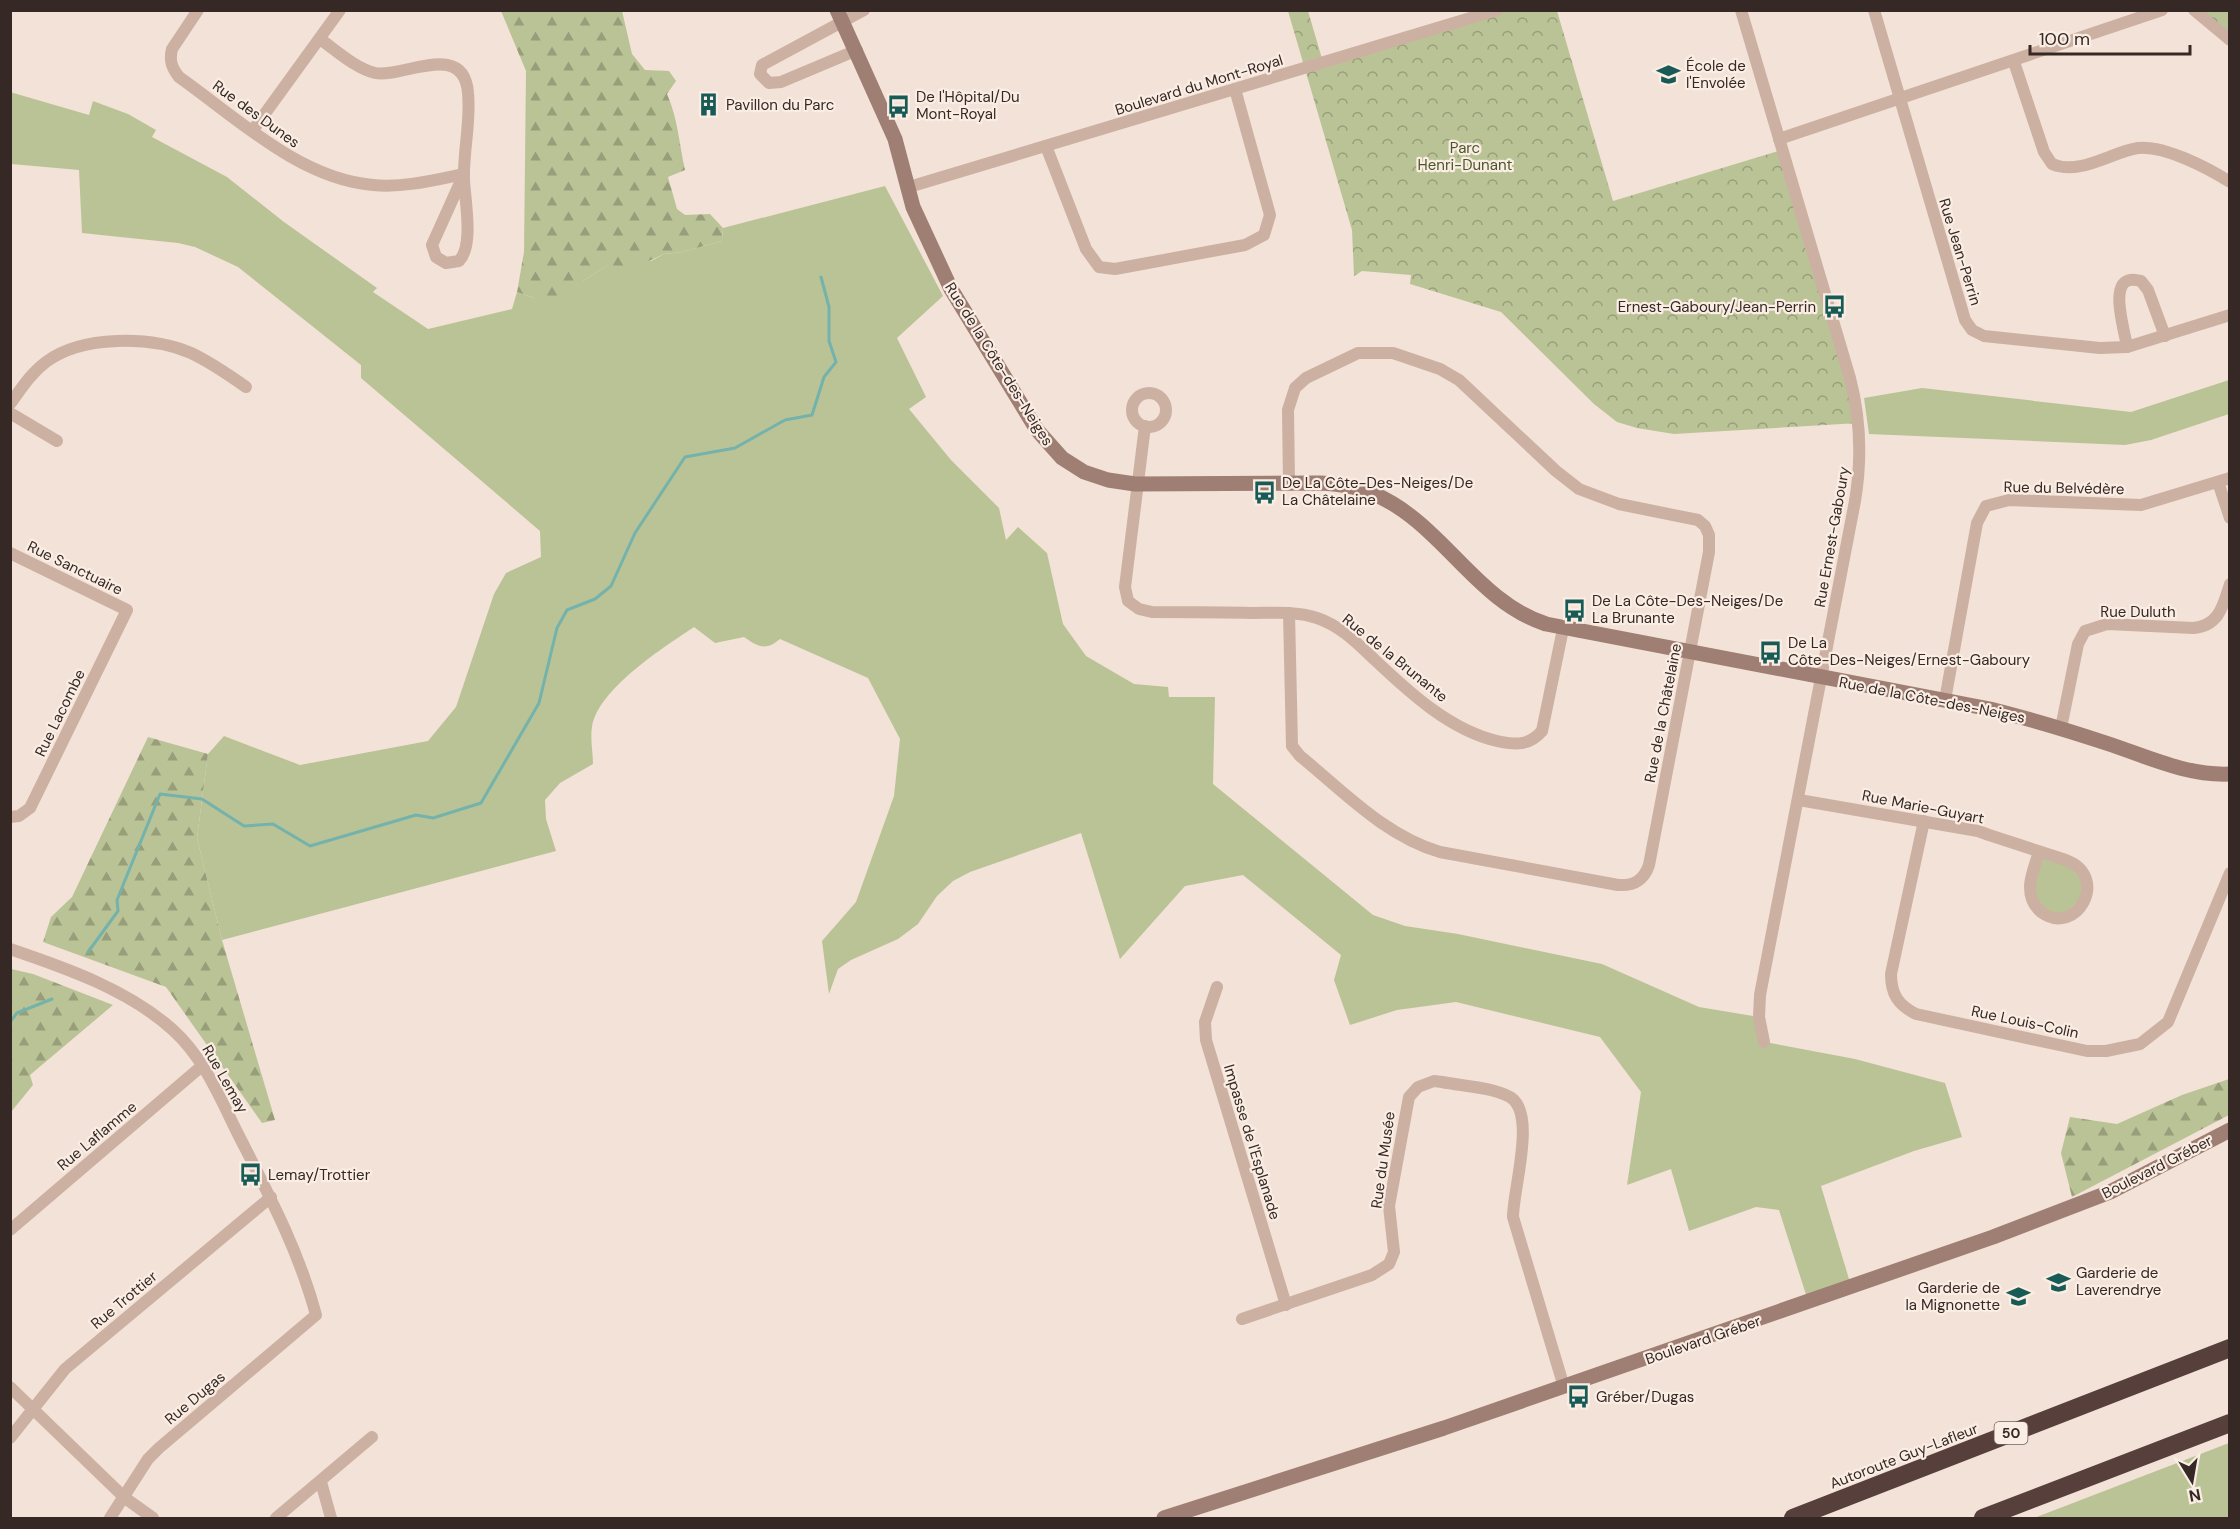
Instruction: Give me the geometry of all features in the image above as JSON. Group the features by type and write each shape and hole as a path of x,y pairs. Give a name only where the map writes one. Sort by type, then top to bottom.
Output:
{"highway":[{"name":"Autoroute Guy-Lafleur","path":"1793,1518 2229,1348"},
{"path":"1983,1518 2229,1423"}],"street":[{"name":"Rue des Dunes","path":"198,10 171,49 170,57 174,70 179,77 299,163 343,180 391,186 464,174"},
{"path":"254,130 340,10"},
{"path":"857,50 781,82 769,83 760,74 762,65 841,16 864,10"},
{"name":"Rue Ernest-Gaboury","path":"1741,10 1850,378 1860,434 1858,483 1760,995 1759,1017 1764,1042"},
{"name":"Rue Jean-Perrin","path":"1874,10 1965,320 1972,330 1984,336 2088,347 2127,347 2229,315"},
{"path":"1779,139 2014,62 2162,10"},
{"path":"2194,10 2229,40"},
{"name":"Boulevard du Mont-Royal","path":"909,188 1490,12"},
{"name":"Rue de la Côte-des-Neiges","path":"841,16 895,139 913,207 951,290 1043,439 1062,458 1084,471 1108,480 1136,484 1289,483 1349,486 1384,499 1409,515 1506,605 1530,619 1563,629 1945,700 2061,728 2181,768 2212,774 2229,774"},
{"path":"320,39 359,66 376,73 395,72 432,63 452,67 458,72 468,93 464,174 466,250 459,261 446,263 436,257 432,245 464,174"},
{"path":"2014,62 2044,152 2052,164 2073,167 2130,150 2148,148 2166,151 2229,182"},
{"path":"1046,146 1086,249 1099,267 1115,269 1253,243 1264,235 1270,215 1235,89"},
{"path":"2127,347 2118,294 2123,284 2129,281 2138,280 2145,285 2165,336"},
{"path":"10,404 44,363 67,350 99,342 159,345 190,353 246,387"},
{"name":"Rue de la Châtelaine","path":"1289,483 1288,402 1300,382 1352,356 1366,352 1394,353 1440,369 1467,386 1556,471 1579,489 1619,504 1692,517 1705,526 1709,535 1709,552 1649,865 1639,881 1618,885 1440,852 1416,844 1395,833 1300,756 1291,741 1289,613"},
{"path":"10,413 57,441"},
{"name":"Rue de la Brunante","path":"1145,426 1136,484 1125,588 1125,595 1132,606 1146,612 1289,613 1314,616 1344,632 1397,680 1460,728 1479,737 1516,744 1530,742 1542,731 1563,629"},
{"path":"2224,480 2229,518"},
{"name":"Rue du Belvédère","path":"1945,700 1977,523 1986,506 2008,500 2141,505 2224,480"},
{"name":"Rue Sanctuaire","path":"10,553 127,610"},
{"name":"Rue Duluth","path":"2061,728 2078,644 2085,631 2107,624 2193,628 2207,625 2221,611 2229,584"},
{"name":"Rue Lacombe","path":"10,817 24,814 30,808 127,610"},
{"name":"Rue Marie-Guyart","path":"1799,800 1978,831 2039,851 2072,862 2085,876 2088,892 2085,900 2071,915 2062,918 2046,915 2031,899 2030,883 2039,851"},
{"name":"Rue Louis-Colin","path":"1924,821 1891,974 1892,989 1898,1003 1916,1014 2087,1051 2106,1051 2140,1044 2168,1022 2229,873"},
{"name":"Rue Lemay","path":"10,949 74,973 144,1008 175,1031 203,1065 271,1197 305,1276 316,1315"},
{"name":"Impasse de l'Esplanade","path":"1217,987 1205,1022 1206,1040 1286,1305"},
{"name":"Rue Laflamme","path":"10,1230 203,1065"},
{"name":"Rue du Musée","path":"1242,1319 1372,1275 1389,1264 1394,1252 1389,1206 1406,1105 1418,1087 1442,1082 1502,1094 1516,1102 1524,1123 1513,1217 1564,1387"},
{"name":"Boulevard Gréber","path":"1164,1518 1564,1387 1852,1289 2063,1212 2152,1172 2229,1130"},
{"name":"Rue Trottier","path":"10,1438 65,1369 271,1197"},
{"name":"Rue Dugas","path":"110,1518 148,1459 159,1448 316,1315"},
{"path":"10,1387 125,1498 153,1518"},
{"path":"276,1518 372,1437"},
{"path":"321,1482 331,1518"}],"green space":[{"path":"501,11 622,11 632,54 645,70 669,71 676,81 667,94 676,122 685,170 668,177 677,209 685,215 710,214 723,228 722,241 682,252 664,254 632,269 608,265 583,281 575,296 534,298 517,292 524,252 526,71"},
{"name":"Parc Henri-Dunant","path":"1288,11 1308,11 1323,62 1497,11 1557,11 1613,201 1782,150 1859,423 1674,434 1637,428 1617,422 1594,404 1501,312 1410,284 1411,275 1362,271 1354,276 1352,230"},
{"path":"2194,11 2229,11 2229,40"},
{"path":"10,92 89,115 93,101 128,114 156,130 152,137 227,177 284,222 377,288 373,292 428,329 512,309 517,292 534,298 583,281 608,265 651,261 664,254 682,252 722,241 723,228 885,186 943,296 897,338 926,397 909,409 951,460 999,508 1006,540 1018,527 1047,553 1063,624 1086,656 1134,684 1168,687 1169,697 1215,697 1213,784 1373,915 1405,926 1458,934 1602,964 1699,1007 1759,1017 1765,1042 1855,1059 1945,1083 1962,1137 1914,1151 1821,1186 1852,1289 1809,1304 1779,1210 1756,1207 1689,1231 1671,1169 1627,1185 1641,1092 1600,1037 1456,1002 1397,1010 1350,1025 1334,980 1341,955 1243,875 1185,886 1120,959 1081,833 970,872 953,881 937,896 918,924 898,939 851,960 838,969 829,994 822,941 856,902 894,796 900,739 868,678 780,639 766,646 758,645 744,637 715,643 694,627 650,657 606,698 597,713 591,731 593,764 560,783 545,800 546,819 556,851 222,940 197,838 208,754 224,736 300,765 428,741 456,707 494,594 506,573 541,557 540,531 361,378 361,365 238,267 195,247 178,243 82,233 79,170 11,164"},
{"path":"2229,380 2229,414 2151,440 2125,445 1869,434 1864,398 1922,388 2131,412"},
{"path":"148,737 208,754 197,838 222,940 275,1120 262,1123 166,987 43,942 51,917 72,897"},
{"path":"2039,851 2072,862 2088,892 2062,917 2035,905 2031,899"},
{"path":"11,969 33,974 113,1005 30,1075 33,1085 11,1112"},
{"path":"2229,1079 2229,1115 2072,1197 2061,1153 2070,1117 2117,1124 2182,1095"},
{"path":"2229,1443 2229,1518 2034,1518"}],"waterway":[{"path":"88,952 118,911 117,900 160,794 202,799 244,826 273,824 310,846 416,815 433,818 481,803 539,703 557,628 567,610 595,599 611,586 635,533 685,457 735,448 785,420 812,415 824,377 836,362 829,341 829,307 821,277"},
{"path":"10,1022 17,1013 52,999"}],"place":[{"name":"École de l'Envolée","path":"1668,75"},
{"name":"Pavillon du Parc","path":"708,105"},
{"name":"De l'Hôpital/Du Mont-Royal","path":"898,106"},
{"name":"Ernest-Gaboury/Jean-Perrin","path":"1834,307"},
{"name":"De La Côte-Des-Neiges/De La Châtelaine","path":"1264,492"},
{"name":"De La Côte-Des-Neiges/De La Brunante","path":"1574,610"},
{"name":"De La Côte-Des-Neiges/Ernest-Gaboury","path":"1770,652"},
{"name":"Lemay/Trottier","path":"250,1175"},
{"name":"Garderie de Laverendrye","path":"2058,1282"},
{"name":"Garderie de la Mignonette","path":"2018,1297"},
{"name":"Gréber/Dugas","path":"1578,1397"}]}
